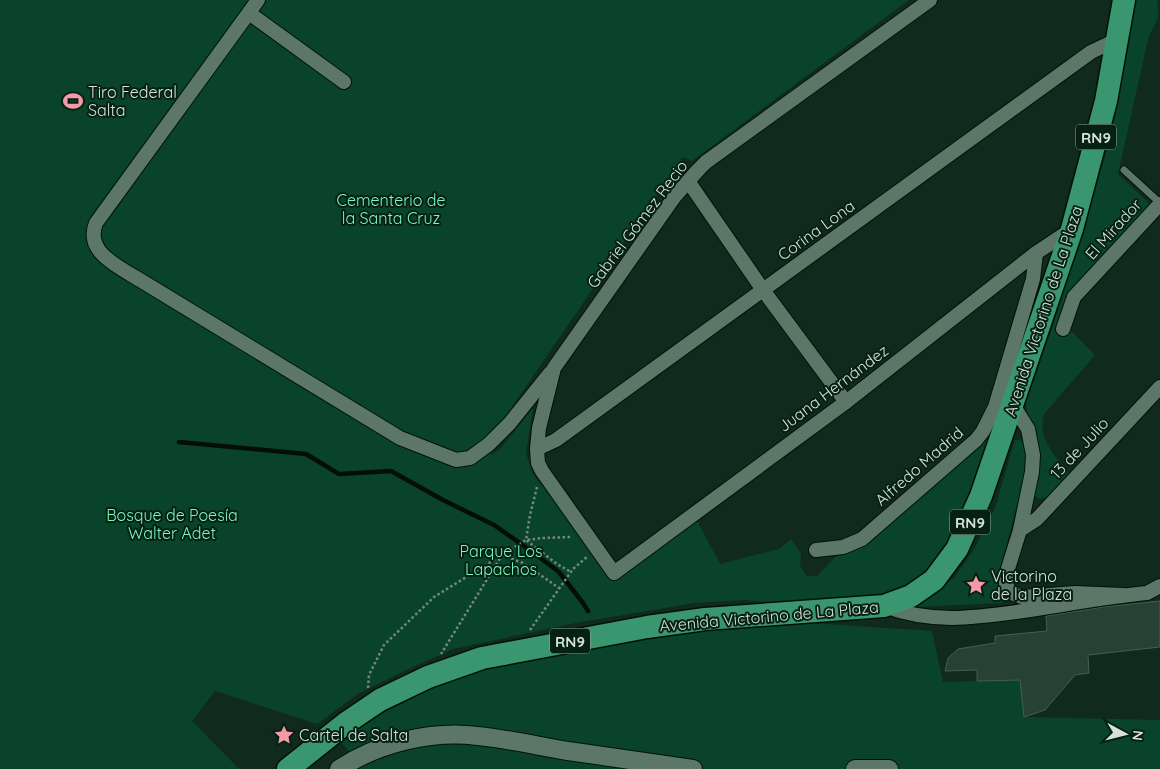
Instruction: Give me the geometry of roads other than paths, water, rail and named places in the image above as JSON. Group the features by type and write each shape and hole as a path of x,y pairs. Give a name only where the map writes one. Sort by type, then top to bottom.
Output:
{"highway":[{"name":"Avenida Victorino de La Plaza","path":"288,769 327,737 380,700 428,676 482,658 646,627 705,619 884,606 911,596 934,580 958,549 981,496 1072,229 1106,100 1124,0"}],"street":[{"path":"258,0 96,223 92,231 94,242 99,251 106,258 140,280 400,438 456,460 470,458 489,444 510,423 554,368"},
{"name":"Gabriel Gómez Recio","path":"596,549 538,463 539,428 554,368 688,181 706,162 930,0"},
{"path":"249,13 344,82"},
{"name":"Corina Lona","path":"537,449 556,440 1091,52 1110,43 1116,43"},
{"path":"688,181 763,290 846,402"},
{"name":"El Mirador","path":"1063,329 1074,297 1160,203"},
{"name":"Juana Hernández","path":"596,549 614,573 846,402 1036,253 1072,229"},
{"name":"Alfredo Madrid","path":"816,550 843,547 862,539 976,440 983,431 994,407 1033,279 1036,253"},
{"name":"13 de Julio","path":"1020,530 1037,519 1160,387"},
{"path":"1013,405 1028,429 1033,455 1032,472 1020,530 1006,575 1006,585 1011,593 1022,597 1075,593 1123,595"},
{"path":"884,606 904,613 955,619 989,616 1147,592 1160,586"},
{"path":"339,769 381,748 411,740 446,735 477,736 624,760 693,769"},
{"path":"855,769 889,769"}],"lane":[{"path":"1124,170 1160,203"}],"waterway":[{"path":"179,442 306,454 339,474 391,471 443,500 494,525 531,551 559,572 588,611"}],"place":[{"name":"Tiro Federal Salta","path":"73,101"},
{"name":"Victorino de la Plaza","path":"976,585"},
{"name":"Cartel de Salta","path":"284,735"}],"park label":[{"name":"Cementerio de la Santa Cruz","path":"391,209"},
{"name":"Bosque de Poesía Walter Adet","path":"172,524"},
{"name":"Parque Los Lapachos","path":"501,560"}]}
